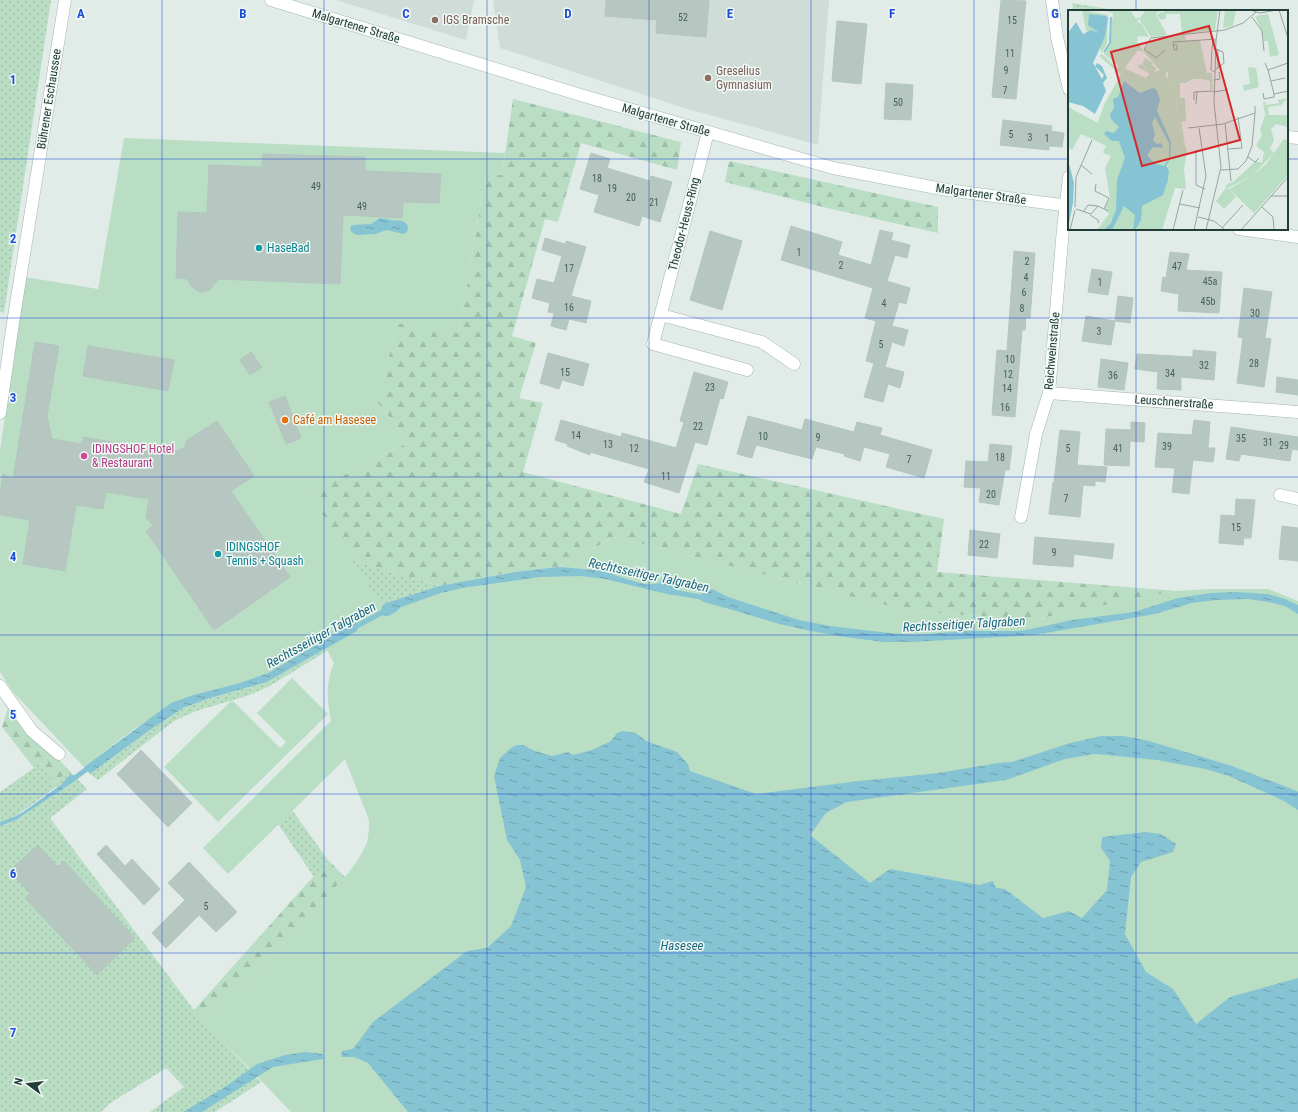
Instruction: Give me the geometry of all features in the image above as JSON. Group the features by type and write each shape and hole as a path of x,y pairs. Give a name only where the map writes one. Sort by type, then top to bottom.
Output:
{"street":[{"name":"Bührener Eschaussee","path":"0,413 65,0"},
{"name":"Malgartener Straße","path":"271,0 507,73 834,168 947,190 1067,206"},
{"path":"1052,0 1057,37 1068,85"},
{"name":"Theodor-Heuss-Ring","path":"708,132 653,344 747,370"},
{"path":"1288,137 1298,138"},
{"name":"Reichweinstraße","path":"1021,517 1036,434 1049,393 1068,192"},
{"path":"1246,230 1298,237"},
{"path":"661,315 762,342 794,364"},
{"name":"Leuschnerstraße","path":"1049,393 1298,412"},
{"path":"1280,495 1298,499"},
{"path":"0,686 32,731 59,754"}],"shaded area":[{"name":"IGS Bramsche","path":"336,0 474,0 466,40"},
{"name":"Greselius Gymnasium","path":"493,0 829,0 818,145 684,108 500,48"}],"green space":[{"path":"0,0 51,0 4,313 0,312"},
{"path":"1072,3 1114,10 1073,10"},
{"path":"513,99 681,142 677,170 581,143 558,222 545,219 512,336 536,343 519,398 543,403 523,472 681,514 698,464 944,519 937,572 1177,591 1037,619 912,612 615,537 558,567 514,572 439,586 352,560 309,493 409,442 378,403 397,322 459,333 486,173 502,175"},
{"path":"124,138 505,153 502,175 486,173 459,333 397,323 378,403 409,442 309,493 382,606 386,603 439,586 514,572 558,567 615,537 912,612 1037,619 1177,591 1208,589 1268,589 1298,601 1298,1112 291,1112 203,1020 259,970 345,877 358,860 367,843 369,820 345,759 228,874 203,848 331,721 328,685 334,663 322,641 268,673 236,684 193,695 134,729 84,767 13,692 0,672 0,451 25,277 98,289"},
{"path":"729,161 938,207 938,233 823,207 725,182"},
{"path":"309,492 352,560 439,586 386,603 382,606 298,496"},
{"path":"326,649 327,651 268,687 247,696 196,711 174,721 98,780 90,774 147,732 183,708 207,699 267,682"},
{"path":"292,678 328,714 218,822 164,767 232,700 280,748 286,742 257,713"},
{"path":"9,705 65,766 67,772 54,783 41,763 34,768 2,727"},
{"path":"41,763 54,783 67,772 65,766 87,789 50,818 194,1010 261,1082 215,1112 150,1112 184,1087 166,1068 109,1104 101,1112 0,1112 0,826 16,820 72,783 74,778 56,787 16,816 0,822 0,792"},
{"path":"292,810 328,860 314,877 278,824"},
{"path":"328,860 345,877 259,970 203,1020 194,1010"}],"water":[{"path":"380,218 405,222 408,226 407,232 403,234 387,230 375,234 358,235 350,230 351,226 353,225 371,224"},
{"path":"558,567 602,571 645,584 659,583 661,579 667,578 675,586 678,593 676,595 671,595 605,579 580,576 540,577 462,588 441,593 401,607 396,612 388,616 384,616 381,613 382,606 386,603 439,586 515,572"},
{"path":"712,589 728,597 799,620 830,626 914,635 965,631 1019,631 1072,620 1134,612 1178,598 1211,593 1237,592 1267,594 1285,599 1298,605 1298,614 1285,606 1269,602 1248,599 1216,600 1192,603 1155,614 1034,635 912,642 884,642 845,637 779,624 703,602 700,599 701,594"},
{"path":"355,622 359,625 357,631 267,682 207,699 183,708 147,732 90,774 84,767 171,703 268,673"},
{"name":"Hasesee","path":"622,731 636,733 646,741 677,752 688,764 690,771 756,794 938,773 1012,762 1070,743 1101,736 1124,736 1149,741 1232,766 1297,791 1298,810 1282,800 1229,776 1205,769 1157,760 1095,754 1065,759 1006,780 847,802 826,813 810,835 870,883 890,869 979,885 993,881 996,888 1005,889 1043,918 1069,911 1082,918 1107,890 1110,861 1101,848 1102,837 1145,832 1161,834 1176,844 1173,852 1141,862 1131,877 1125,934 1146,972 1173,989 1196,1024 1230,997 1298,978 1298,1112 408,1112 368,1063 354,1057 341,1057 342,1051 353,1049 373,1022 467,951 487,948 511,926 526,887 520,860 507,840 494,776 500,758 511,748 517,745 523,745 535,751 552,756 568,752 573,755 592,750 611,741 617,733"},
{"path":"70,775 73,775 74,778 72,783 16,820 0,826 0,822 23,812 62,784"},
{"path":"305,1052 323,1054 323,1059 273,1067 202,1112 183,1112 222,1089 257,1064 285,1055"}],"building":[{"name":"Greselius Gymnasium","path":"606,0 709,0 706,37 656,33 657,20 605,16"},
{"path":"1001,0 1026,1 1016,99 992,97"},
{"path":"837,21 867,24 861,84 832,81"},
{"path":"886,83 913,85 911,120 884,119"},
{"path":"1003,120 1052,126 1051,131 1064,133 1062,147 1049,146 1049,150 1000,145"},
{"path":"591,153 610,159 607,168 650,181 651,176 672,182 660,222 642,216 639,226 594,212 599,195 580,189"},
{"name":"HaseBad","path":"263,154 365,157 365,171 441,174 439,203 403,202 402,218 343,215 340,284 218,279 210,290 202,292 197,291 190,285 188,279 176,278 178,212 207,213 209,165 262,167"},
{"path":"791,226 842,242 838,255 871,265 880,230 893,233 891,240 910,245 907,258 895,255 887,281 910,288 906,304 899,302 892,326 908,330 904,346 892,342 885,367 904,372 900,388 888,384 883,402 864,397 874,363 866,361 876,321 865,318 873,288 781,260"},
{"path":"710,231 742,241 722,310 690,300"},
{"path":"545,238 565,244 566,241 586,247 571,296 591,301 586,323 569,319 566,330 551,326 554,313 548,312 550,303 532,298 537,279 554,283 562,256 542,250"},
{"path":"1014,251 1035,253 1030,318 1026,317 1025,330 1022,330 1015,417 992,415 997,350 1007,351"},
{"path":"1170,252 1189,254 1186,270 1222,272 1219,313 1178,311 1179,294 1161,291 1163,277 1166,278"},
{"path":"1092,269 1112,272 1108,295 1088,292"},
{"path":"1244,288 1272,292 1265,338 1271,339 1264,387 1237,383 1243,338 1238,337"},
{"path":"1118,296 1133,298 1130,323 1115,321"},
{"path":"1086,316 1115,321 1111,345 1082,341"},
{"path":"35,342 59,346 47,416 52,439 82,444 83,437 112,442 111,445 168,455 185,447 187,440 217,421 254,476 231,491 290,577 214,630 146,531 153,526 146,517 149,499 106,492 103,509 76,505 65,571 23,564 30,520 0,515 0,494 3,474 13,479"},
{"path":"88,346 174,360 168,391 83,376"},
{"path":"1193,350 1216,352 1214,380 1181,377 1181,390 1157,389 1158,372 1135,369 1137,354 1193,357"},
{"path":"251,352 262,367 250,375 240,360"},
{"path":"548,353 589,364 583,386 562,380 559,389 540,383"},
{"path":"1101,359 1128,363 1124,390 1098,387"},
{"path":"694,372 728,382 723,399 720,398 707,445 695,442 679,493 644,482 649,469 590,452 590,455 567,446 568,444 555,440 561,420 621,437 622,433 676,448 684,422 680,421"},
{"path":"1277,377 1298,380 1298,395 1276,392"},
{"name":"Café am Hasesee","path":"285,396 301,438 286,444 269,402"},
{"path":"748,416 802,430 805,419 854,432 857,422 882,428 880,435 932,450 924,478 886,467 890,454 864,447 860,461 844,456 845,454 816,447 812,459 756,445 752,458 737,454"},
{"path":"1194,420 1210,422 1208,448 1215,448 1213,462 1193,460 1189,494 1172,492 1175,468 1155,467 1158,433 1192,435"},
{"path":"1131,422 1145,423 1144,442 1130,441 1129,466 1104,465 1106,429 1131,430"},
{"path":"1231,427 1298,437 1298,450 1292,449 1290,461 1241,454 1239,461 1226,459"},
{"path":"1060,430 1080,432 1077,465 1107,467 1105,482 1095,481 1095,486 1083,485 1080,517 1049,514"},
{"path":"990,444 1012,446 1009,470 1005,470 999,505 979,502 981,488 964,487 966,461 988,462"},
{"path":"1236,499 1255,500 1251,538 1244,538 1243,545 1219,543 1221,515 1235,516"},
{"path":"1282,526 1298,528 1298,561 1279,559"},
{"path":"970,530 1000,534 997,558 968,555"},
{"path":"1035,537 1114,544 1112,559 1074,554 1073,567 1033,564"},
{"path":"141,750 192,803 168,827 117,774"},
{"path":"38,845 58,867 64,861 135,938 97,975 25,898 30,893 9,871"},
{"path":"106,845 125,866 132,859 160,889 144,905 97,854"},
{"path":"189,862 237,912 216,932 199,915 166,948 152,933 185,900 168,883"}],"waterway":[{"name":"Rechtsseitiger Talgraben","path":"673,592 706,598"},
{"name":"Rechtsseitiger Talgraben","path":"353,628 387,610"},
{"name":"Rechtsseitiger Talgraben","path":"69,782 91,766"}],"place":[{"name":"IGS Bramsche","path":"435,20"},
{"name":"Greselius Gymnasium","path":"708,78"},
{"name":"HaseBad","path":"259,248"},
{"name":"Café am Hasesee","path":"285,420"},
{"name":"IDINGSHOF Hotel & Restaurant","path":"84,456"},
{"name":"IDINGSHOF Tennis + Squash","path":"218,554"}]}
